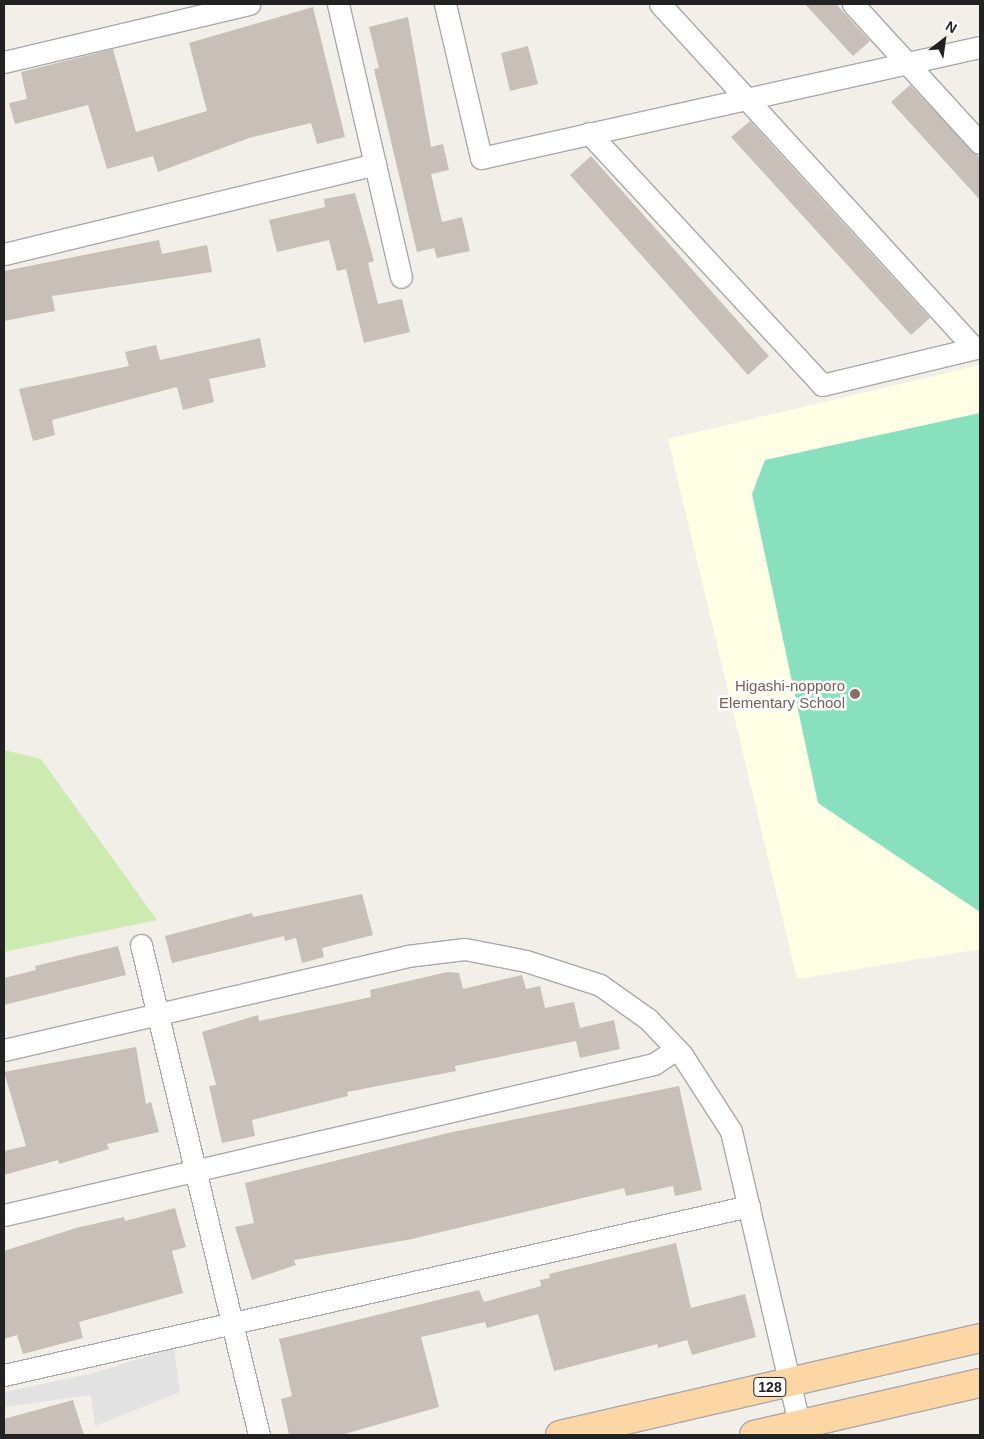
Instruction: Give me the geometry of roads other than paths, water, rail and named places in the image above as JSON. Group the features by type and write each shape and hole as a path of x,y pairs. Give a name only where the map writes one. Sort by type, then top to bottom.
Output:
{"main road":[{"name":"128","path":"560,1435 980,1338"},
{"path":"754,1435 801,1430 980,1383"}],"street":[{"path":"4,62 249,4"},
{"path":"338,4 401,277"},
{"path":"445,4 481,158 980,47"},
{"path":"589,134 822,386 977,348 660,4"},
{"path":"853,4 980,143"},
{"path":"4,254 375,164"},
{"path":"141,945 259,1435"},
{"path":"4,1050 407,956 464,949 526,961 600,985 648,1019 676,1048 731,1131 801,1430"},
{"path":"4,1214 654,1064 676,1048"},
{"path":"4,1375 749,1206"}],"place":[{"name":"Higashi-nopporo Elementary School","path":"855,694"}]}
